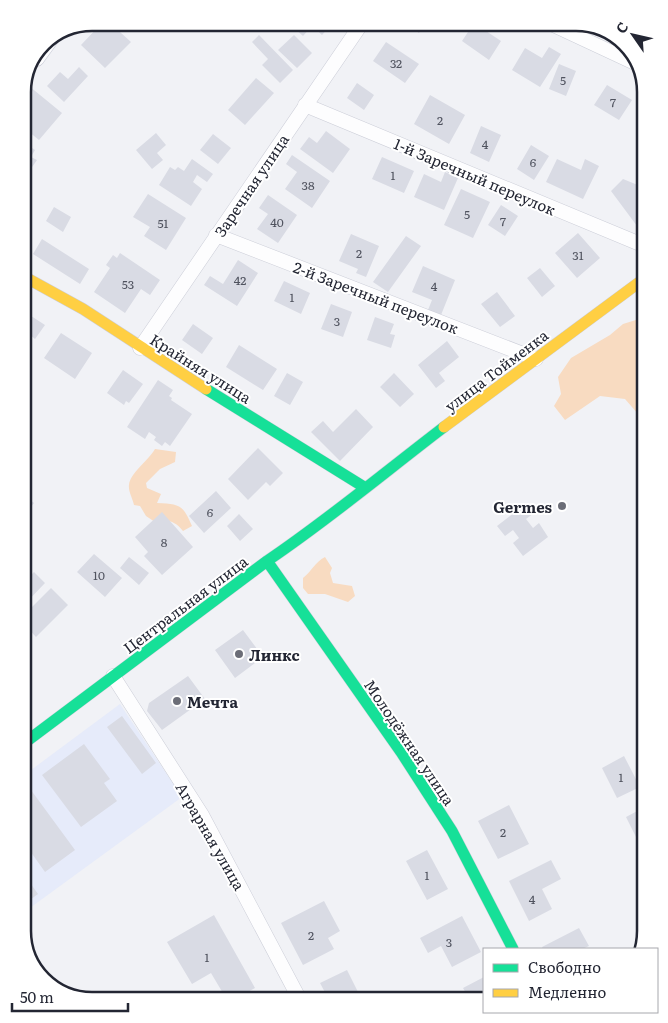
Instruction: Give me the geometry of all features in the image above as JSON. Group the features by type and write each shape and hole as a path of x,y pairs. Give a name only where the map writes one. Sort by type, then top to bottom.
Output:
{"street":[{"name":"Заречная улица","path":"140,348 356,31"},
{"path":"566,31 627,60"},
{"name":"1-й Заречный переулок","path":"305,105 637,242"},
{"name":"2-й Заречный переулок","path":"216,235 536,359"},
{"name":"Крайняя улица","path":"31,280 83,309 140,348 364,487"},
{"name":"улица Тойменка","path":"364,487 637,285"},
{"name":"Центральная улица","path":"31,737 267,561 301,538 364,487"},
{"name":"Молодёжная улица","path":"267,561 401,752 452,831 512,948"},
{"name":"Аграрная улица","path":"113,676 202,815 296,992"}],"shaded area":[{"path":"637,320 637,413 625,399 600,396 565,420 554,406 561,394 558,377 571,358 610,335 623,324"},
{"path":"155,449 176,452 175,462 160,469 146,483 147,488 161,494 157,503 176,505 183,510 192,526 183,531 171,522 155,522 146,516 140,506 134,505 129,490 130,480"},
{"path":"325,557 332,568 330,573 333,583 352,586 355,596 348,602 325,594 308,594 303,588 303,578"},
{"path":"120,704 182,797 31,907 31,770"}],"building":[{"path":"94,31 119,31 131,42 105,68 81,45"},
{"path":"297,31 308,31 303,36"},
{"path":"318,31 326,31 322,35"},
{"path":"469,31 486,31 501,41 489,60 462,41"},
{"path":"259,35 293,70 280,83 262,65 268,59 252,42"},
{"path":"294,35 312,53 297,68 278,50"},
{"path":"386,42 419,64 405,83 373,61"},
{"path":"549,47 561,54 540,87 512,70 525,48 542,58"},
{"path":"559,64 576,71 566,96 549,89"},
{"path":"79,67 88,76 64,102 47,86 60,72 68,79"},
{"path":"256,78 274,93 245,125 228,110"},
{"path":"357,83 374,95 364,110 347,98"},
{"path":"607,85 632,100 619,120 594,105"},
{"path":"31,88 62,113 39,140 31,134"},
{"path":"430,95 465,115 449,144 414,124"},
{"path":"481,126 501,135 489,162 470,153"},
{"path":"326,131 350,149 333,173 300,149 309,137 317,143"},
{"path":"156,133 166,145 157,153 163,160 152,169 136,150"},
{"path":"213,134 231,148 218,164 200,150"},
{"path":"531,145 549,156 534,180 517,169"},
{"path":"31,147 35,150 31,157"},
{"path":"292,155 330,181 312,208 285,189 297,172 286,164"},
{"path":"31,157 37,160 31,169"},
{"path":"382,157 414,171 404,193 372,179"},
{"path":"192,159 213,174 207,182 197,175 193,182 202,189 191,206 159,185 170,167 175,170 178,167 184,171"},
{"path":"557,159 581,170 585,159 599,166 583,199 546,182"},
{"path":"445,172 458,178 444,210 414,197 424,174 441,182"},
{"path":"623,179 637,185 637,226 611,191"},
{"path":"461,189 490,202 473,238 444,225"},
{"path":"148,194 186,218 166,250 144,236 150,227 133,217"},
{"path":"268,195 297,215 278,243 257,229 268,214 259,208"},
{"path":"501,205 518,216 505,236 488,225"},
{"path":"54,207 71,217 63,232 46,221"},
{"path":"578,233 600,258 577,278 555,253"},
{"path":"351,234 379,246 366,277 356,273 358,269 339,261"},
{"path":"406,236 421,246 388,292 373,282"},
{"path":"42,239 89,269 80,284 33,254"},
{"path":"120,253 160,280 150,295 141,289 125,313 94,292 110,268 106,265 113,255 117,258"},
{"path":"238,260 258,273 237,306 204,285 210,276 223,284"},
{"path":"423,266 455,280 441,315 428,310 432,300 412,292"},
{"path":"540,268 555,286 542,297 527,278"},
{"path":"284,281 310,293 301,314 274,301"},
{"path":"497,292 515,316 500,327 481,304"},
{"path":"331,304 352,312 343,337 321,329"},
{"path":"31,316 45,325 35,339 31,336"},
{"path":"375,317 394,324 390,334 395,335 391,348 367,340"},
{"path":"193,324 213,338 202,354 182,340"},
{"path":"61,333 92,353 75,379 44,358"},
{"path":"447,341 459,357 439,373 445,381 436,388 418,365"},
{"path":"239,345 277,369 263,390 226,367"},
{"path":"123,370 143,384 129,403 126,401 124,405 107,393"},
{"path":"287,373 303,382 290,405 274,396"},
{"path":"394,373 414,394 400,407 380,387"},
{"path":"158,380 173,390 169,396 172,398 171,400 192,414 170,446 165,442 162,446 154,440 156,437 149,432 145,439 127,427"},
{"path":"356,409 373,427 340,461 311,432 323,421 333,432"},
{"path":"258,448 283,473 270,486 266,482 248,500 228,479"},
{"path":"216,491 231,508 204,533 189,516"},
{"path":"527,503 534,513 526,519 533,528 539,523 548,537 523,556 513,543 519,538 513,530 505,536 497,526"},
{"path":"162,512 193,547 162,575 144,556 148,552 135,537"},
{"path":"239,514 253,529 240,541 227,526"},
{"path":"94,554 122,578 105,597 77,572"},
{"path":"129,557 149,573 139,585 120,568"},
{"path":"34,572 45,583 31,598 31,575"},
{"path":"51,588 68,605 36,637 31,632 31,608"},
{"name":"Линкс","path":"243,630 263,657 235,678 215,650"},
{"name":"Мечта","path":"188,676 205,699 162,730 147,711 149,703"},
{"path":"122,716 156,763 142,774 107,727"},
{"path":"84,744 110,779 104,783 117,801 81,827 42,775"},
{"path":"624,756 637,781 637,788 617,798 602,768"},
{"path":"31,790 75,850 45,872 31,852"},
{"path":"509,805 529,844 498,859 478,821"},
{"path":"637,811 637,839 626,817"},
{"path":"427,850 448,889 427,900 406,861"},
{"path":"551,860 561,879 542,889 552,909 529,921 509,881"},
{"path":"31,884 38,894 31,899"},
{"path":"324,901 340,931 328,938 334,949 303,965 281,923"},
{"path":"214,915 255,988 248,992 222,992 211,973 192,984 167,942"},
{"path":"462,916 481,952 452,967 441,946 428,953 420,938"},
{"path":"579,928 589,946 584,948 542,947"},
{"path":"347,970 358,992 325,992 320,983"},
{"path":"483,978 483,992 465,992 463,988"}],"traffic: fast":[{"path":"206,389 364,487"},
{"path":"31,738 334,512 444,427"},
{"path":"267,561 401,752 452,831 512,948"}],"traffic: slow":[{"path":"31,280 83,309 206,389"},
{"path":"444,427 637,284"}],"place":[{"name":"Germes","path":"562,506"},
{"name":"Линкс","path":"239,654"},
{"name":"Мечта","path":"177,701"}]}
